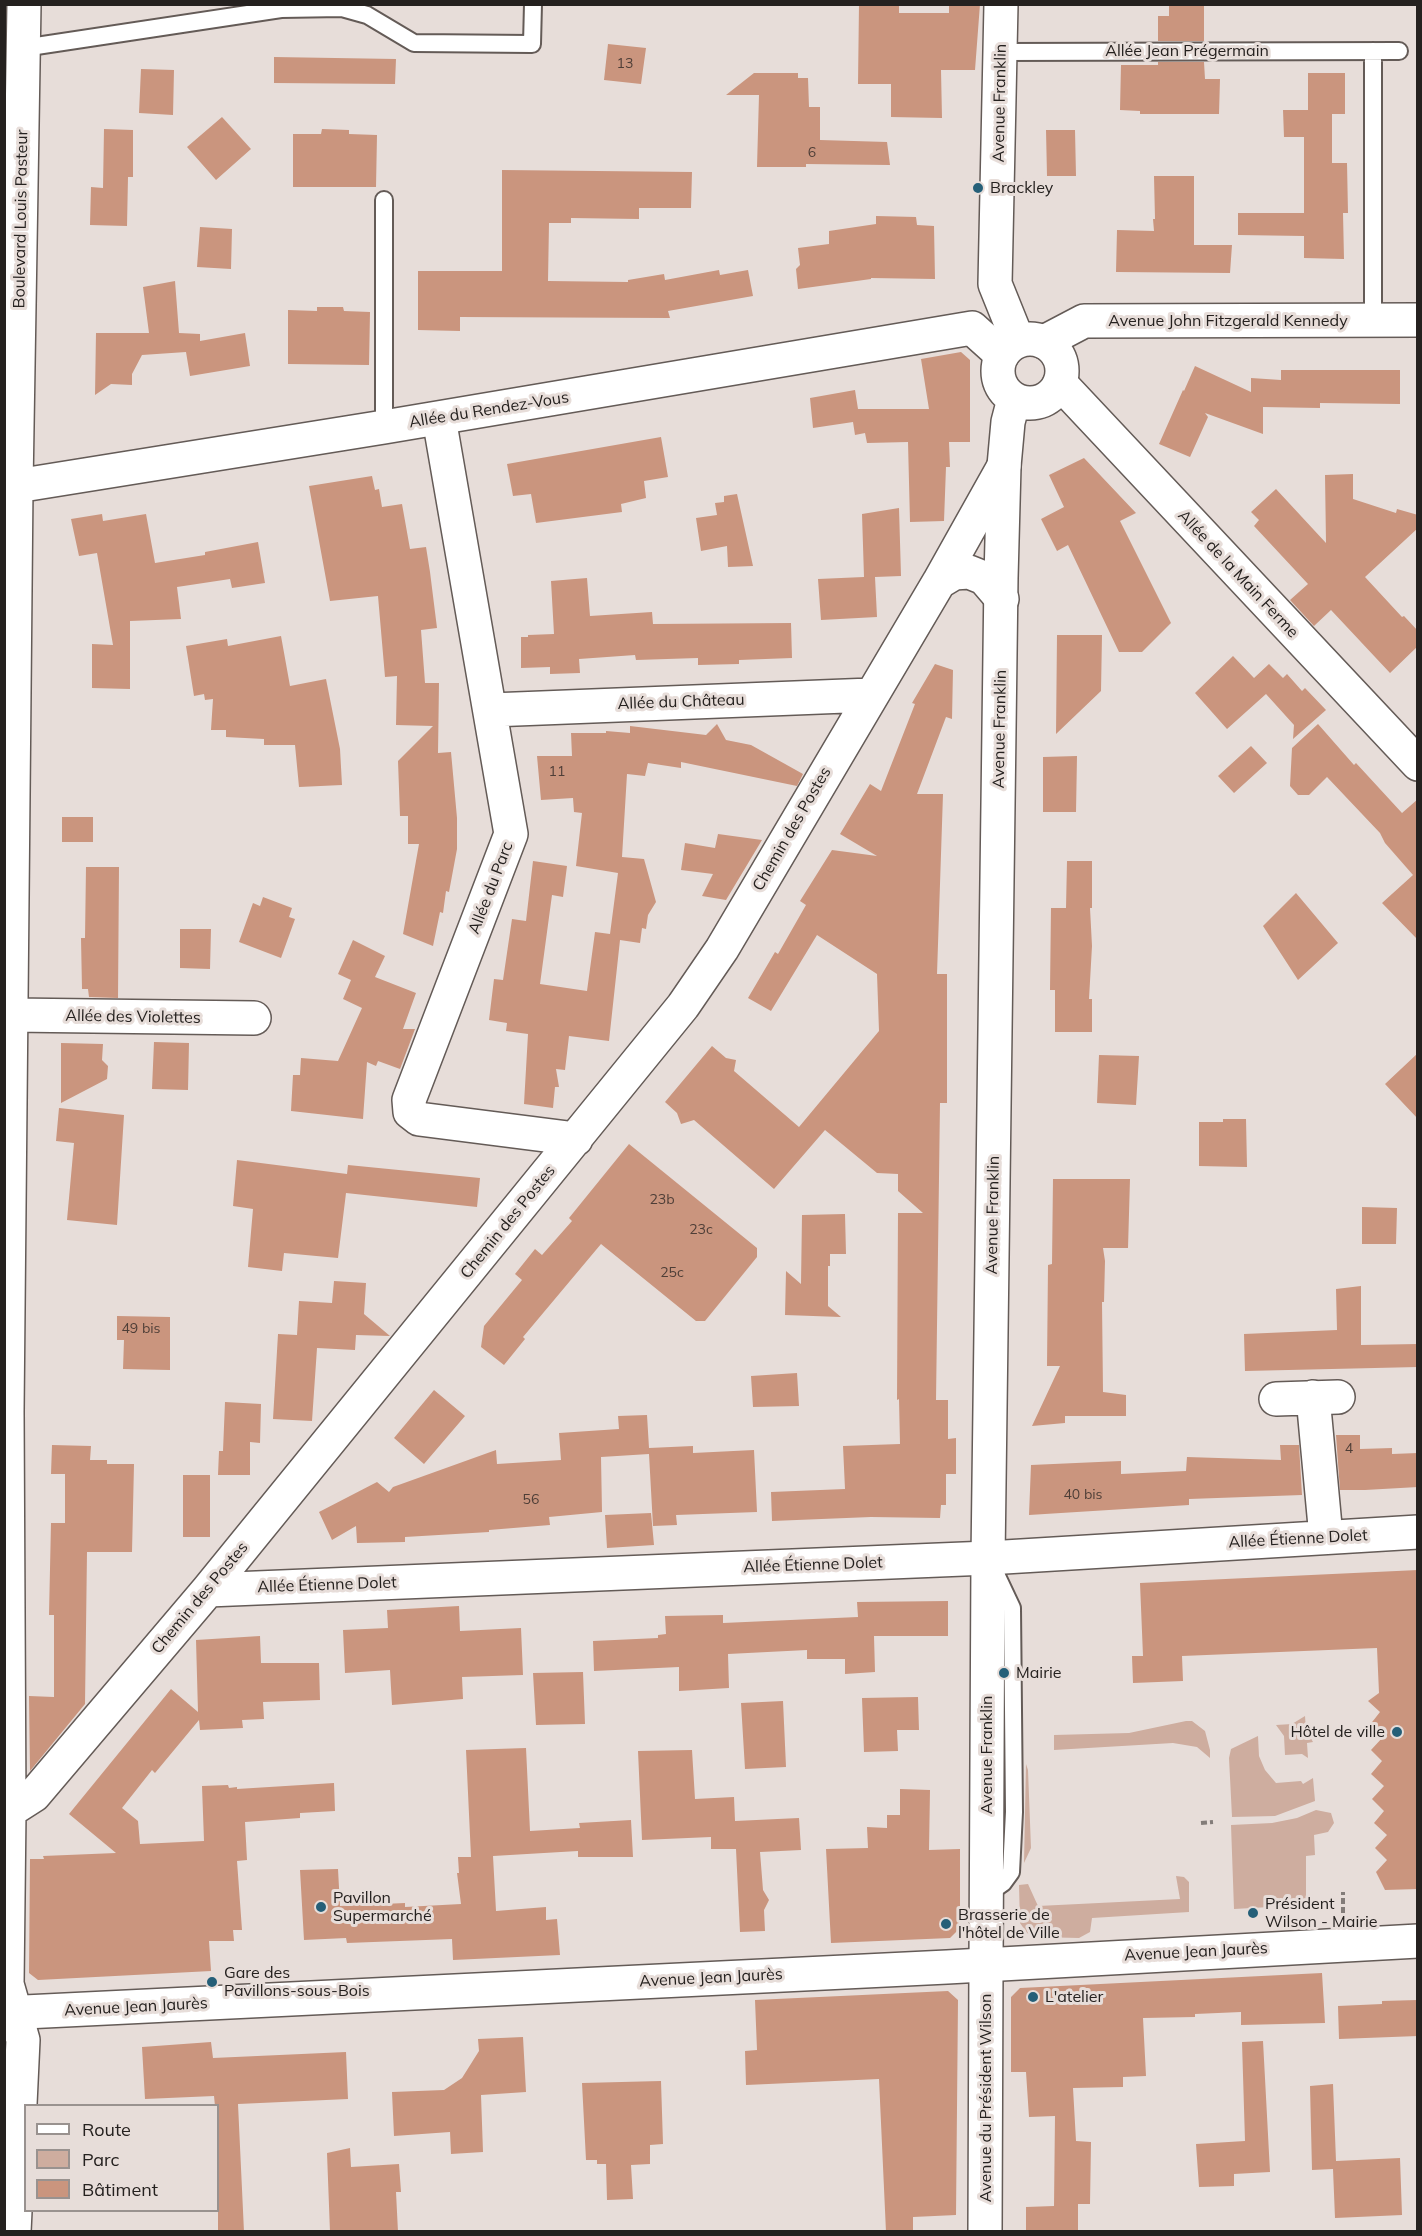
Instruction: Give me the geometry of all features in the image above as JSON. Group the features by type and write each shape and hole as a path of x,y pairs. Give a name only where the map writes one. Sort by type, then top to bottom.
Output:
{"street":[{"name":"Boulevard Louis Pasteur","path":"14,2232 23,2040 10,2013 7,1984 9,1811 7,1411 12,1015 10,487 24,4"},
{"name":"Avenue Franklin","path":"986,1964 988,1558 1004,466 1008,422 1037,395 1062,364 1059,355 1022,346 995,284 1001,4"},
{"path":"995,284 985,317 972,328 1022,346"},
{"name":"Avenue John Fitzgerald Kennedy","path":"1022,346 1084,321 1418,320"},
{"name":"Allée du Rendez-Vous","path":"10,487 439,418 972,328"},
{"name":"Allée de la Main Ferme","path":"1022,346 999,364 1000,384 1037,395 1418,764"},
{"name":"Allée du Parc","path":"439,418 511,834 409,1100 410,1112 419,1119 576,1139"},
{"name":"Chemin des Postes","path":"9,1811 34,1795 208,1590 683,1006 722,949 939,582 1004,466"},
{"path":"939,582 954,573 969,572 984,578 1002,598"},
{"name":"Allée du Château","path":"491,710 871,695"},
{"name":"Allée des Violettes","path":"12,1015 254,1018"},
{"path":"1276,1399 1325,1397 1326,1537"},
{"name":"Allée Étienne Dolet","path":"208,1590 988,1558 1418,1532"},
{"name":"Avenue Jean Jaurès","path":"10,2013 1418,1941"},
{"name":"Avenue du Président Wilson","path":"986,1964 986,2232"}],"lane":[{"path":"23,48 281,9 342,8 367,15 414,43 532,44 532,4"},
{"path":"1373,51 1373,320"},
{"name":"Allée Jean Prégermain","path":"1001,52 1399,51"},
{"path":"384,200 384,427"}],"path":[{"path":"1201,1823 1213,1822"}],"green space":[{"path":"1305,1716 1306,1730 1313,1742 1307,1743 1308,1758 1302,1754 1285,1755 1284,1736 1276,1725 1292,1724"},
{"path":"1192,1721 1205,1731 1210,1758 1197,1747 1173,1743 1054,1750 1054,1735 1129,1733"},
{"path":"1258,1736 1259,1756 1265,1770 1276,1783 1301,1781 1303,1784 1313,1778 1315,1801 1275,1816 1232,1817 1229,1758 1231,1749"},
{"path":"1026,1764 1031,1848 1024,1863"},
{"path":"1316,1810 1331,1813 1334,1823 1328,1832 1314,1835 1315,1855 1306,1856 1306,1905 1234,1909 1231,1825 1272,1823 1297,1818"},
{"path":"1176,1876 1184,1877 1189,1882 1189,1912 1092,1918 1090,1932 1079,1938 1036,1937 1027,1933 1020,1923 1019,1885 1028,1884 1038,1906 1180,1899"}],"building":[{"path":"859,4 899,4 899,13 949,13 949,4 980,4 975,70 941,70 942,118 891,117 891,84 858,84"},
{"path":"1169,4 1204,4 1204,41 1158,41 1158,16 1169,16"},
{"path":"608,44 646,48 641,84 604,80"},
{"path":"274,57 396,59 395,84 274,83"},
{"path":"1158,62 1204,62 1205,79 1220,79 1219,114 1140,114 1140,111 1120,110 1121,65 1158,65"},
{"path":"141,69 174,70 173,115 139,113"},
{"path":"754,73 798,73 798,78 808,78 809,107 820,107 820,140 887,142 890,165 806,164 806,167 757,167 759,95 726,95"},
{"path":"1308,73 1345,73 1345,114 1332,114 1332,163 1347,163 1348,213 1343,213 1344,259 1304,258 1304,236 1238,235 1238,213 1304,213 1304,137 1284,137 1283,110 1308,110"},
{"path":"222,117 251,149 216,180 187,147"},
{"path":"104,129 133,130 133,177 128,177 127,226 90,225 91,187 103,188"},
{"path":"322,129 349,130 349,134 377,135 376,187 293,187 293,134 321,134"},
{"path":"1046,130 1075,130 1076,176 1047,176"},
{"path":"502,170 692,172 691,208 639,208 639,219 571,218 571,223 549,223 548,281 628,282 628,280 664,274 665,280 719,270 720,275 748,270 753,296 668,311 670,318 460,317 460,331 418,330 418,271 502,271"},
{"path":"1154,176 1194,176 1194,245 1232,245 1230,273 1116,272 1117,230 1154,231"},
{"path":"876,216 916,217 917,225 934,226 935,279 871,278 798,289 796,269 800,265 798,248 829,244 829,231 876,224"},
{"path":"200,227 232,229 231,269 197,267"},
{"path":"175,281 179,333 200,334 200,341 245,333 250,366 190,376 186,352 142,355 132,374 132,385 111,384 95,395 96,333 149,333 143,287"},
{"path":"317,307 343,307 344,311 370,312 369,365 288,364 288,310 317,311"},
{"path":"961,352 970,360 970,442 949,442 950,467 946,467 944,521 910,522 908,442 867,443 865,433 855,435 853,422 813,428 810,398 855,390 858,409 929,409 921,359"},
{"path":"1195,366 1251,392 1251,378 1281,380 1281,370 1400,370 1400,404 1320,403 1320,408 1263,407 1263,434 1205,413 1208,417 1190,457 1159,444"},
{"path":"661,437 668,477 644,481 646,498 621,504 622,512 536,523 531,494 513,496 507,464"},
{"path":"1084,458 1136,513 1120,521 1171,623 1142,652 1119,652 1068,545 1057,551 1041,519 1064,507 1049,475"},
{"path":"1353,474 1353,499 1396,513 1397,509 1418,515 1418,528 1365,577 1418,631 1418,646 1390,673 1331,610 1314,626 1290,600 1308,584 1254,526 1259,520 1251,512 1276,489 1326,543 1325,475"},
{"path":"372,476 375,490 379,489 382,507 402,504 410,549 426,547 430,572 437,628 421,630 425,683 439,683 438,753 451,752 457,818 457,849 449,892 446,891 443,913 440,912 433,946 403,934 419,844 408,844 408,816 400,816 398,761 433,726 396,725 397,676 385,677 378,596 330,601 309,486"},
{"path":"737,494 753,566 728,567 727,546 701,551 696,518 717,515 715,503 724,502 724,496"},
{"path":"899,508 901,576 875,577 877,617 821,620 818,579 864,577 862,514"},
{"path":"102,514 103,521 146,514 155,563 205,555 205,552 258,542 265,583 232,588 230,579 177,587 181,619 130,621 130,689 92,688 92,644 113,645 97,553 79,556 71,519"},
{"path":"587,578 590,616 652,612 653,624 791,623 792,658 739,660 739,664 698,665 698,658 636,660 635,655 579,659 580,673 550,674 550,667 521,668 521,637 554,634 551,581"},
{"path":"1057,635 1102,635 1101,691 1056,734"},
{"path":"281,636 290,686 326,679 340,749 342,785 299,787 295,745 264,745 264,739 226,737 226,730 211,730 213,699 205,700 204,694 194,696 186,646 227,639 228,646"},
{"path":"1233,656 1254,678 1269,664 1283,678 1287,674 1302,691 1305,688 1326,710 1293,739 1294,725 1266,694 1227,729 1195,693"},
{"path":"935,664 953,670 952,719 946,717 917,794 943,794 937,974 947,974 947,1103 940,1103 936,1400 948,1400 948,1439 956,1438 956,1474 946,1474 946,1505 941,1505 940,1518 871,1517 772,1521 771,1492 845,1489 843,1446 900,1444 899,1399 897,1400 898,1213 923,1213 898,1191 898,1174 877,1173 825,1130 774,1189 694,1120 681,1124 677,1113 665,1102 712,1046 726,1058 736,1060 734,1071 799,1127 879,1031 877,974 817,935 771,1011 748,998 775,952 778,954 806,905 800,901 832,850 877,856 840,834 870,784 881,791 915,704 912,703"},
{"path":"717,724 726,740 751,745 803,774 797,786 681,762 681,768 648,763 645,776 627,774 622,857 644,859 656,902 648,915 646,929 642,928 640,943 620,940 609,1041 569,1036 565,1070 556,1069 559,1087 555,1087 553,1108 524,1104 528,1034 506,1031 507,1023 489,1020 494,979 503,980 512,919 526,921 533,861 567,866 563,897 552,895 540,984 587,991 595,932 610,934 618,873 576,866 582,813 574,812 573,798 541,800 537,756 572,756 571,733 606,733 606,731 630,733 630,726 706,735"},
{"path":"1318,724 1354,765 1356,763 1402,813 1418,799 1418,940 1382,903 1413,875 1385,843 1380,833 1327,777 1309,795 1298,795 1290,786 1292,748"},
{"path":"1251,746 1267,763 1234,793 1218,776"},
{"path":"1077,756 1076,812 1043,812 1043,757"},
{"path":"62,817 93,817 93,842 62,842"},
{"path":"718,834 762,840 726,900 702,896 713,874 681,870 685,843 715,848"},
{"path":"1067,861 1092,861 1092,908 1090,908 1092,946 1089,999 1092,999 1092,1032 1055,1032 1055,990 1050,990 1051,908 1066,908"},
{"path":"86,867 119,867 118,998 89,997 88,989 82,989 81,938 85,938"},
{"path":"1296,893 1338,943 1298,980 1263,926"},
{"path":"263,897 292,908 289,917 295,919 281,958 239,942 253,903 260,906"},
{"path":"180,929 211,929 210,969 180,968"},
{"path":"353,940 385,956 375,977 416,993 403,1029 415,1029 400,1069 378,1061 376,1066 367,1062 363,1119 291,1111 293,1075 300,1075 301,1058 338,1061 362,1008 343,999 351,980 338,974"},
{"path":"154,1042 189,1043 188,1090 152,1089"},
{"path":"61,1043 103,1044 102,1060 108,1066 107,1079 61,1103"},
{"path":"1418,1053 1418,1119 1385,1084"},
{"path":"1099,1055 1139,1056 1136,1105 1097,1103"},
{"path":"59,1108 124,1115 117,1225 67,1220 74,1143 56,1141"},
{"path":"1223,1119 1246,1119 1247,1167 1199,1166 1199,1122 1223,1122"},
{"path":"629,1144 757,1248 757,1257 705,1321 696,1321 601,1244 523,1337 525,1339 504,1365 481,1347 484,1326 522,1280 515,1274 535,1249 542,1255 572,1221 569,1218"},
{"path":"237,1160 347,1174 348,1165 480,1178 477,1207 346,1193 338,1258 284,1253 282,1271 248,1267 253,1209 233,1206"},
{"path":"1053,1179 1130,1179 1128,1248 1103,1248 1105,1261 1104,1302 1102,1302 1103,1392 1126,1395 1126,1416 1065,1416 1065,1423 1032,1426 1060,1366 1047,1366 1048,1265 1052,1264"},
{"path":"1362,1207 1397,1208 1396,1244 1362,1244"},
{"path":"845,1214 846,1254 830,1254 830,1266 828,1266 828,1306 841,1317 785,1315 786,1271 801,1284 802,1215"},
{"path":"334,1281 366,1283 364,1314 390,1336 356,1335 355,1350 317,1348 312,1421 273,1419 278,1334 297,1335 299,1301 332,1303"},
{"path":"1361,1286 1361,1345 1418,1344 1418,1367 1245,1371 1244,1334 1337,1330 1336,1289"},
{"path":"117,1316 170,1317 170,1370 123,1369 124,1340 117,1340"},
{"path":"797,1373 799,1406 753,1407 751,1376"},
{"path":"434,1390 465,1416 424,1464 394,1438"},
{"path":"225,1402 261,1404 260,1443 250,1442 250,1475 218,1475 219,1451 223,1451"},
{"path":"647,1415 649,1448 693,1446 693,1453 754,1450 757,1512 676,1515 677,1525 653,1526 649,1454 601,1457 602,1512 549,1517 550,1525 489,1530 489,1532 405,1537 405,1542 357,1543 356,1526 332,1540 319,1512 377,1482 389,1492 393,1487 496,1450 497,1464 561,1460 559,1433 619,1429 618,1416"},
{"path":"1336,1435 1360,1435 1360,1449 1392,1448 1392,1454 1418,1453 1418,1487 1340,1490"},
{"path":"52,1445 91,1446 90,1460 107,1460 107,1464 134,1464 132,1552 87,1552 85,1704 30,1771 29,1696 54,1697 54,1615 49,1615 51,1523 65,1523 65,1474 51,1474"},
{"path":"1280,1445 1299,1445 1302,1495 1189,1499 1189,1505 1029,1515 1031,1465 1121,1461 1121,1474 1186,1471 1187,1457 1281,1460"},
{"path":"183,1475 210,1475 210,1537 183,1537"},
{"path":"651,1513 654,1545 607,1548 605,1515"},
{"name":"Hôtel de ville","path":"1418,1570 1418,1889 1385,1890 1376,1872 1387,1860 1375,1848 1387,1835 1374,1823 1384,1811 1372,1799 1384,1786 1371,1774 1382,1761 1371,1750 1383,1737 1369,1726 1380,1712 1368,1701 1379,1693 1377,1648 1182,1656 1183,1681 1133,1683 1132,1656 1143,1656 1140,1583"},
{"path":"948,1601 948,1636 874,1636 875,1672 845,1674 845,1659 807,1659 807,1650 728,1654 729,1688 679,1691 679,1667 594,1671 593,1641 658,1638 658,1635 666,1634 665,1616 723,1615 723,1623 858,1617 857,1602"},
{"path":"459,1606 460,1631 521,1628 523,1675 462,1677 463,1699 392,1705 390,1670 345,1673 343,1630 388,1628 387,1610"},
{"path":"260,1636 261,1663 319,1663 320,1700 263,1702 264,1719 242,1720 243,1728 200,1730 199,1720 155,1773 152,1770 122,1808 138,1821 140,1844 204,1841 202,1786 228,1785 229,1788 237,1787 237,1789 334,1783 335,1811 300,1813 300,1818 245,1822 247,1860 237,1861 242,1930 233,1930 234,1941 209,1941 211,1971 38,1980 29,1973 30,1859 44,1859 43,1856 116,1853 69,1814 171,1689 198,1712 196,1640"},
{"path":"583,1672 585,1724 536,1725 533,1673"},
{"path":"918,1697 919,1730 897,1730 898,1751 864,1752 862,1698"},
{"path":"783,1701 786,1767 745,1769 741,1703"},
{"path":"526,1748 530,1831 580,1828 579,1823 631,1820 633,1857 578,1857 578,1851 493,1856 496,1911 546,1907 546,1920 557,1919 560,1955 453,1960 452,1939 347,1943 346,1938 304,1940 300,1870 338,1869 340,1906 405,1903 405,1907 461,1904 457,1873 459,1873 458,1857 471,1857 466,1750"},
{"path":"692,1750 695,1799 734,1797 735,1821 799,1818 801,1850 760,1852 763,1890 769,1900 764,1910 765,1931 740,1932 736,1849 711,1849 711,1837 642,1840 638,1751"},
{"path":"900,1789 930,1790 929,1850 960,1849 960,1928 950,1938 831,1943 826,1849 868,1848 867,1827 887,1828 887,1815 900,1815"},
{"path":"1322,1973 1325,2023 1241,2025 1241,2012 1195,2014 1195,2017 1143,2018 1146,2076 1123,2077 1123,2087 1073,2088 1076,2141 1091,2142 1090,2204 1078,2204 1078,2232 1026,2232 1026,2207 1054,2206 1055,2116 1029,2117 1026,2072 1011,2072 1011,1997 1020,1988"},
{"path":"948,1991 958,2000 956,2215 913,2217 913,2232 886,2232 879,2079 746,2085 745,2051 757,2050 755,2000"},
{"path":"1418,2000 1418,2036 1339,2039 1338,2006"},
{"path":"523,2037 526,2092 481,2095 483,2152 451,2154 450,2132 394,2136 392,2092 444,2090 462,2078 479,2051 478,2039"},
{"path":"1263,2041 1270,2172 1234,2174 1234,2186 1199,2187 1196,2144 1245,2141 1242,2042"},
{"path":"211,2042 213,2058 346,2052 348,2099 238,2104 244,2232 218,2232 219,2104 215,2104 214,2096 145,2099 142,2047"},
{"path":"661,2081 663,2144 650,2145 650,2164 631,2165 633,2199 607,2200 606,2164 597,2164 597,2160 586,2160 582,2083"},
{"path":"1333,2084 1336,2161 1400,2158 1402,2215 1335,2218 1333,2169 1312,2170 1310,2086"},
{"path":"350,2148 351,2167 399,2164 401,2192 396,2192 398,2232 330,2232 327,2153"}],"place":[{"name":"Brackley","path":"978,188"},
{"name":"Mairie","path":"1004,1673"},
{"name":"Hôtel de ville","path":"1397,1732"},
{"name":"Pavillon Supermarché","path":"321,1907"},
{"name":"Président Wilson - Mairie","path":"1253,1913"},
{"name":"Brasserie de l'hôtel de Ville","path":"946,1924"},
{"name":"Gare des Pavillons-sous-Bois","path":"212,1982"},
{"name":"L'atelier","path":"1033,1997"}]}
